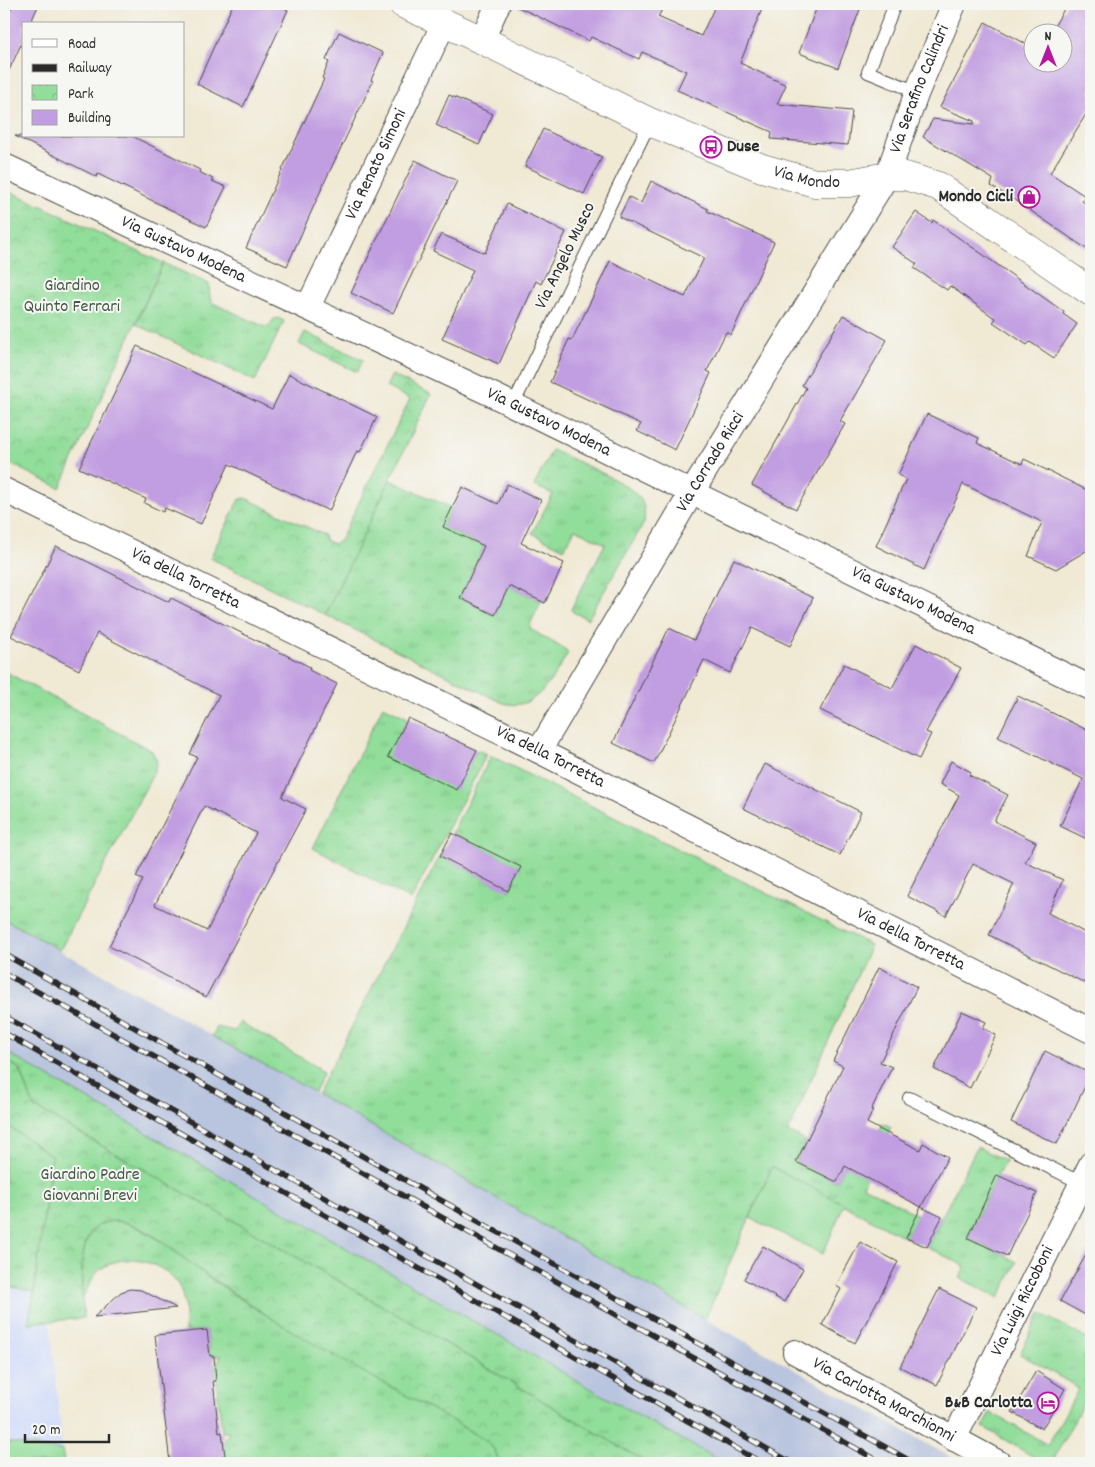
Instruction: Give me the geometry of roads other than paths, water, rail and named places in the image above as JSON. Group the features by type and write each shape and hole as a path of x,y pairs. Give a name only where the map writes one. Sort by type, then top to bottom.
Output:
{"street":[{"path":"482,40 498,4"},
{"name":"Via Serafino Calindri","path":"887,176 917,92 954,4"},
{"name":"Via Mondo","path":"412,6 650,122 762,168 815,183 848,182 887,176 905,176 938,186 1091,292"},
{"name":"Via Renato Simoni","path":"308,307 444,23"},
{"name":"Via Gustavo Modena","path":"4,168 7,167 308,307 513,405 1091,688"},
{"name":"Via Corrado Ricci","path":"539,751 692,492 887,176"},
{"name":"Via della Torretta","path":"4,490 539,751 1091,1031"},
{"name":"Via Luigi Riccoboni","path":"954,1439 1086,1174"},
{"name":"Via Carlotta Marchionni","path":"795,1352 999,1463"}],"lane":[{"path":"895,4 868,72 917,92"},
{"name":"Via Angelo Musco","path":"513,405 650,122"},
{"path":"909,1098 1086,1174"}],"railway":[{"path":"4,954 476,1220 914,1463"},
{"path":"4,973 882,1463"},
{"path":"4,1016 792,1463"},
{"path":"4,1033 762,1463"}],"place":[{"name":"Duse","path":"711,147"},
{"name":"Mondo Cicli","path":"1029,197"},
{"name":"B&B Carlotta","path":"1048,1403"}],"park label":[{"name":"Giardino Quinto Ferrari","path":"72,296"},
{"name":"Giardino Padre Giovanni Brevi","path":"90,1185"}]}
